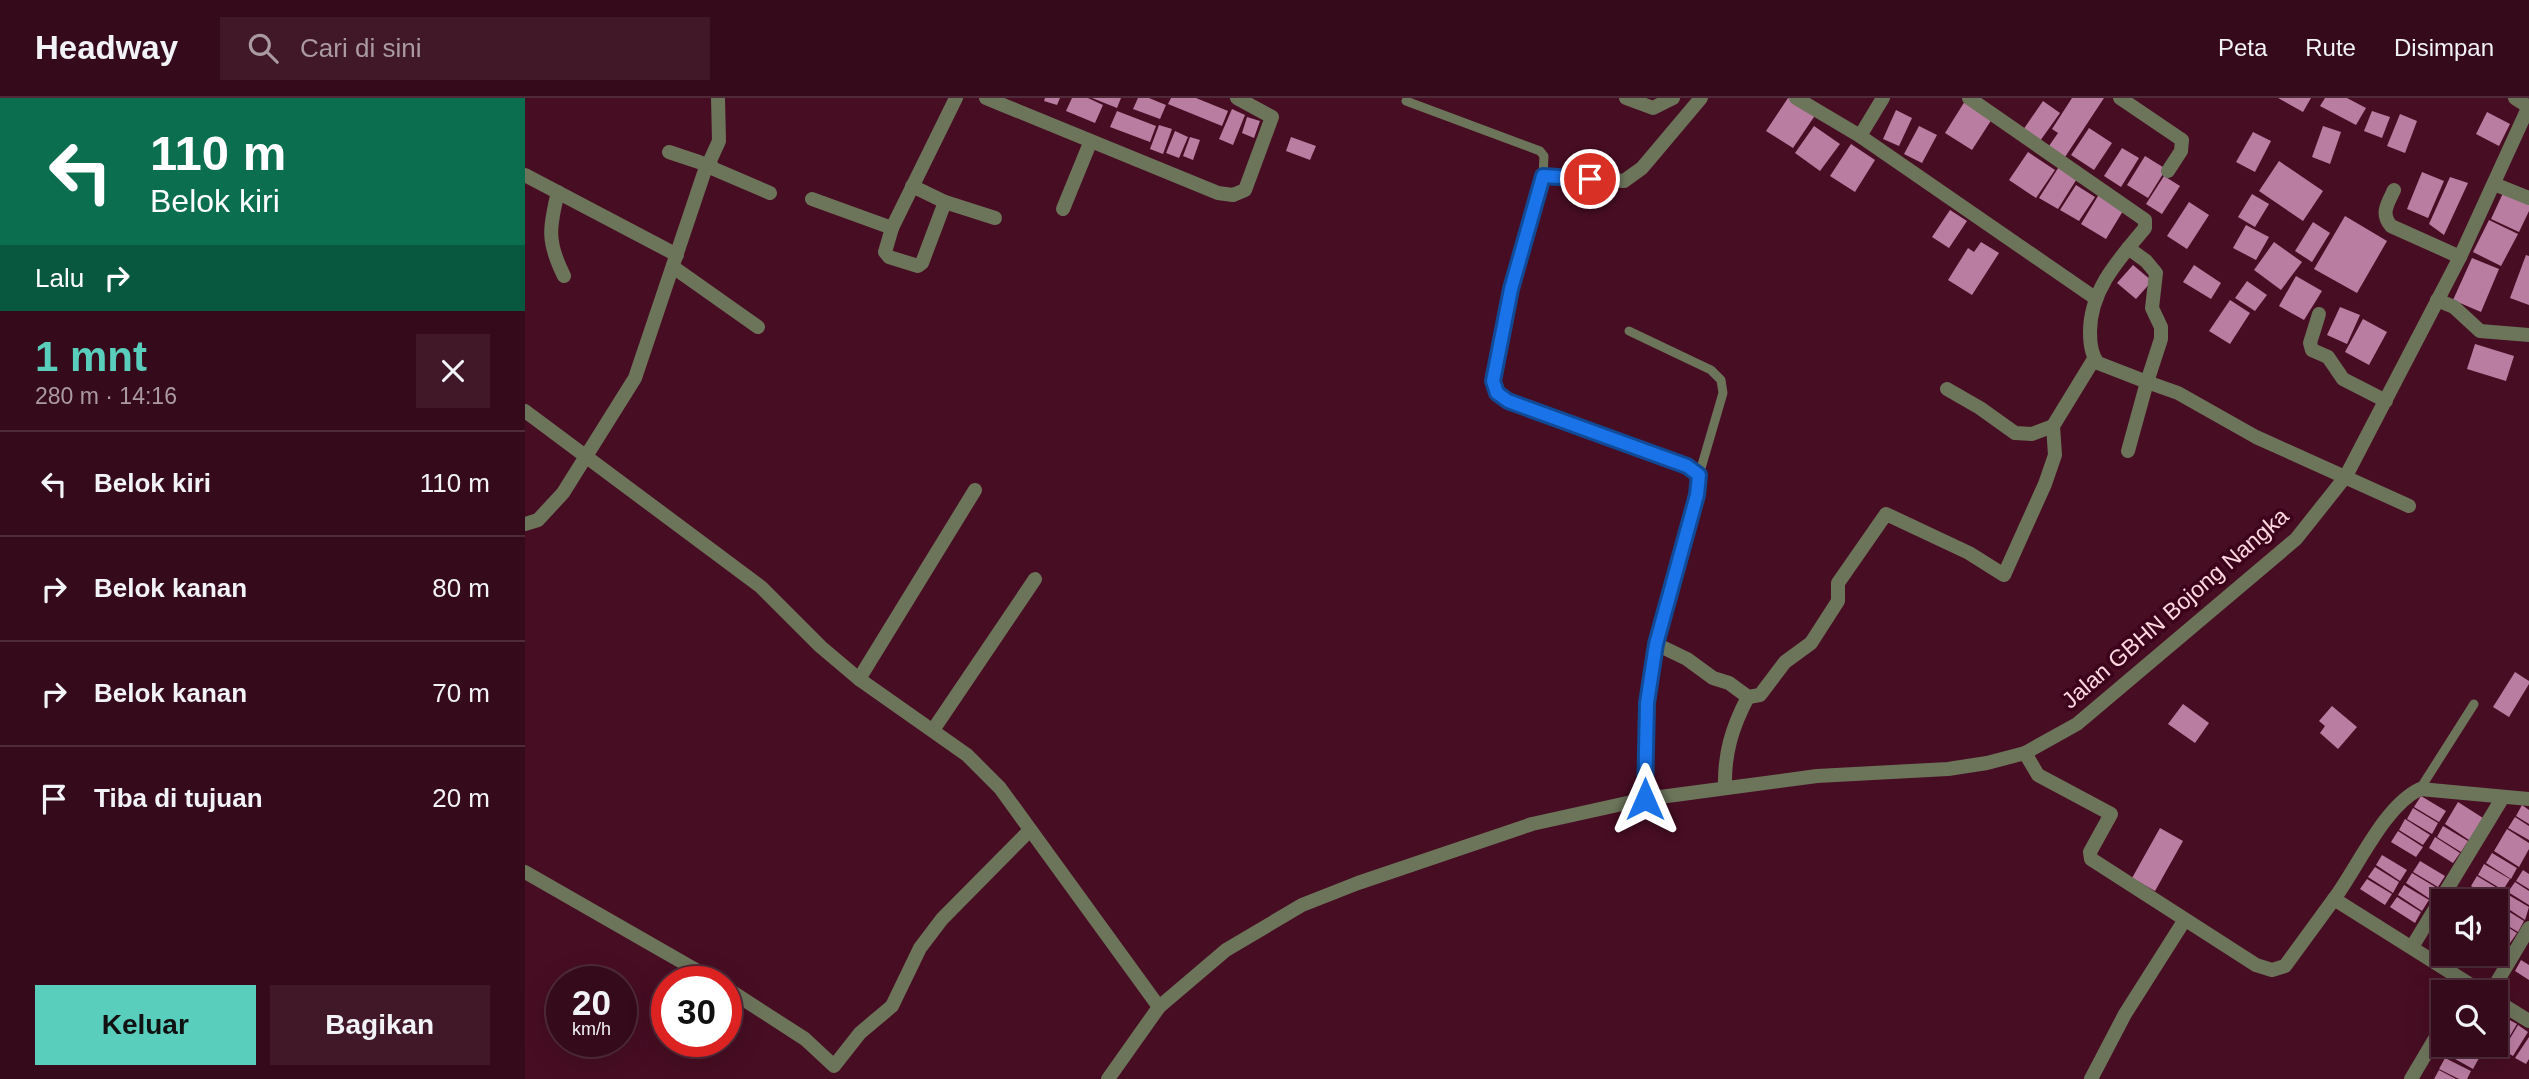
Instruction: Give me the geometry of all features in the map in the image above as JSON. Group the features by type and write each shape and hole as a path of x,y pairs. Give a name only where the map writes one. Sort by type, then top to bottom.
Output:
{"street":[{"path":"525,524 547,512 588,456 635,378 706,164 719,141 718,98"},
{"path":"945,202 922,263 918,266 889,257 885,252 892,228 956,98"},
{"path":"986,98 1090,143 1218,193 1233,195 1245,190 1272,117 1237,98"},
{"path":"1626,98 1653,108 1673,98"},
{"path":"1543,176 1614,181 1632,177 1701,98"},
{"path":"1796,98 1860,136 2095,298"},
{"path":"1860,136 1883,98"},
{"path":"1645,799 1647,703 1656,644 1687,659 1713,678 1729,683 1748,697 1760,695 1785,662 1811,643 1838,601 1838,583 1886,514 1969,553 2004,575 2049,474 2055,454 2053,426 2094,359 2090,321 2095,298 2128,248 2145,228 2144,218 1969,98"},
{"path":"2120,98 2182,140 2181,150 2168,171"},
{"path":"2515,98 2529,106"},
{"name":"Jalan GBHN Bojong Nangka","path":"1108,1079 1159,1007 1226,950 1302,905 1358,883 1532,824 1645,799 1817,776 1948,769 2025,753 2056,737 2098,708 2262,570 2296,539 2346,476 2460,257 2529,106"},
{"path":"1063,209 1090,143"},
{"path":"669,152 706,164 769,193"},
{"path":"525,175 675,261 758,327"},
{"path":"2494,184 2529,198"},
{"path":"912,186 945,202 995,218"},
{"path":"2393,190 2385,211 2385,218 2391,226 2460,257"},
{"path":"558,192 549,222 549,238 564,276"},
{"path":"812,199 892,228"},
{"path":"2128,248 2146,261 2156,274 2157,288 2152,308 2161,327 2161,339 2128,451"},
{"path":"2437,300 2454,307 2480,331 2529,335"},
{"path":"2319,314 2310,342 2312,350 2328,357 2343,379 2386,401"},
{"path":"2094,359 2106,368 2178,393 2265,441 2409,506"},
{"path":"1947,389 2015,433 2032,434 2053,426"},
{"path":"525,411 761,587 821,647 859,678 967,755 1000,788 1159,1007"},
{"path":"859,678 975,490"},
{"path":"933,730 1035,579"},
{"path":"1725,788 1728,744 1748,697"},
{"path":"2025,753 2032,768 2047,781 2111,814 2090,852 2091,859 2184,922 2256,965 2277,970 2290,962 2393,811 2409,794 2420,789 2529,799"},
{"path":"2412,947 2503,797"},
{"path":"742,998 805,1039 834,1066 860,1032 892,1006 920,948 942,919 1030,830"},
{"path":"525,872 689,966"},
{"path":"2334,899 2412,947 2455,980"},
{"path":"2091,1079 2125,1014 2184,922"},
{"path":"2498,980 2529,928"},
{"path":"2508,1008 2529,1021"},
{"path":"2411,1079 2431,1045"}],"lane":[{"path":"1406,101 1539,151 1546,163 1511,289 1493,381 1497,393 1508,401 1687,466 1699,475"},
{"path":"1629,331 1711,370 1721,380 1723,393 1656,644"},
{"path":"2420,789 2474,704"}],"building":[{"path":"1045,98 1060,98 1057,105 1044,101"},
{"path":"1072,98 1088,98 1103,105 1095,123 1066,111"},
{"path":"1092,98 1121,98 1117,108"},
{"path":"1138,98 1149,98 1166,105 1160,119 1133,109"},
{"path":"1171,98 1196,98 1228,111 1222,126 1168,104"},
{"path":"1788,98 1816,114 1793,148 1766,131"},
{"path":"2072,98 2104,98 2065,157 2049,146 2058,133 2052,129"},
{"path":"2278,98 2311,98 2303,112"},
{"path":"2325,98 2347,98 2366,108 2356,125 2320,106"},
{"path":"1965,101 1992,119 1972,150 1945,133"},
{"path":"2043,101 2060,113 2040,141 2023,130"},
{"path":"1232,109 1245,115 1233,145 1219,139"},
{"path":"1896,110 1912,118 1899,146 1883,139"},
{"path":"1117,111 1156,126 1150,142 1110,127"},
{"path":"2372,111 2390,117 2382,138 2364,131"},
{"path":"2487,112 2510,124 2499,146 2476,134"},
{"path":"2400,114 2417,121 2405,153 2387,146"},
{"path":"1247,117 1260,121 1254,138 1242,133"},
{"path":"1159,125 1172,129 1163,154 1150,149"},
{"path":"1814,126 1840,144 1820,171 1795,153"},
{"path":"1919,126 1937,135 1922,163 1904,154"},
{"path":"2323,126 2341,132 2330,164 2312,157"},
{"path":"2089,128 2112,143 2094,170 2071,155"},
{"path":"1175,131 1188,137 1179,158 1166,153"},
{"path":"2253,132 2271,141 2255,172 2236,162"},
{"path":"1190,137 1200,140 1193,160 1183,156"},
{"path":"1291,137 1316,146 1310,160 1286,151"},
{"path":"1851,144 1875,160 1855,192 1830,176"},
{"path":"2122,148 2139,158 2121,187 2104,176"},
{"path":"2028,152 2055,170 2036,198 2009,180"},
{"path":"2145,156 2166,169 2148,198 2127,185"},
{"path":"2279,161 2323,191 2303,221 2259,191"},
{"path":"2060,165 2078,177 2058,209 2039,198"},
{"path":"2422,172 2444,181 2428,218 2407,209"},
{"path":"2164,176 2180,186 2162,214 2146,204"},
{"path":"2450,177 2468,183 2444,235 2429,224"},
{"path":"2076,185 2095,197 2079,221 2060,210"},
{"path":"2101,191 2126,206 2106,239 2081,224"},
{"path":"2504,191 2529,202 2529,211 2519,232 2491,219"},
{"path":"2252,194 2269,204 2255,227 2238,217"},
{"path":"2189,202 2209,215 2187,249 2167,236"},
{"path":"1950,210 1967,221 1949,248 1932,237"},
{"path":"2345,216 2387,241 2357,293 2314,269"},
{"path":"2489,220 2518,234 2501,266 2473,252"},
{"path":"2313,222 2330,233 2312,262 2295,251"},
{"path":"2246,225 2269,237 2256,260 2233,248"},
{"path":"1981,242 1999,253 1972,295 1948,280 1968,248 1974,252"},
{"path":"2274,242 2302,262 2281,290 2254,270"},
{"path":"2526,255 2529,256 2529,305 2510,298"},
{"path":"2472,258 2499,269 2481,312 2453,300"},
{"path":"2133,265 2152,281 2136,299 2117,283"},
{"path":"2194,265 2221,283 2211,299 2183,282"},
{"path":"2296,276 2322,291 2304,320 2279,306"},
{"path":"2247,281 2267,295 2255,311 2235,298"},
{"path":"2230,300 2250,313 2230,344 2209,331"},
{"path":"2340,307 2360,315 2347,344 2327,335"},
{"path":"2363,319 2387,332 2369,365 2345,352"},
{"path":"2475,344 2514,356 2506,381 2467,369"},
{"path":"2515,672 2529,681 2529,684 2509,717 2493,707"},
{"path":"2183,704 2209,723 2195,743 2168,724"},
{"path":"2332,706 2357,727 2338,749 2320,733 2325,726 2319,721"},
{"path":"2421,796 2446,811 2439,822 2414,807"},
{"path":"2458,802 2483,818 2469,840 2445,824"},
{"path":"2522,805 2529,810 2529,824 2516,816"},
{"path":"2413,808 2438,823 2432,834 2407,819"},
{"path":"2515,817 2529,826 2529,840 2508,828"},
{"path":"2405,819 2430,835 2423,845 2399,830"},
{"path":"2443,826 2468,841 2461,852 2437,837"},
{"path":"2160,828 2183,841 2155,891 2132,878"},
{"path":"2507,829 2529,843 2529,849 2519,867 2494,851"},
{"path":"2398,831 2423,847 2416,857 2391,842"},
{"path":"2435,837 2460,853 2453,863 2429,848"},
{"path":"2492,853 2517,868 2511,879 2486,863"},
{"path":"2382,855 2407,870 2400,881 2376,865"},
{"path":"2420,861 2445,876 2438,887 2413,872"},
{"path":"2484,864 2510,879 2501,889 2478,875"},
{"path":"2375,867 2399,882 2393,893 2368,877"},
{"path":"2523,870 2529,874 2529,889 2516,881"},
{"path":"2412,873 2437,888 2431,889 2430,899 2406,883"},
{"path":"2477,876 2499,889 2476,889 2471,886"},
{"path":"2367,879 2392,894 2385,905 2360,889"},
{"path":"2515,882 2529,891 2529,905 2508,892"},
{"path":"2404,885 2429,900 2422,911 2398,895"},
{"path":"2508,895 2529,907 2525,920 2508,909"},
{"path":"2397,897 2421,912 2415,923 2390,907"},
{"path":"2508,911 2524,921 2518,932 2508,926"},
{"path":"2508,927 2517,933 2510,943 2508,942"},
{"path":"2521,960 2529,965 2529,980 2515,971"},
{"path":"2508,1019 2517,1024 2508,1039"},
{"path":"2518,1025 2528,1032 2513,1056 2508,1053 2508,1042"},
{"path":"2529,1037 2529,1059 2526,1064 2515,1058"},
{"path":"2452,1057 2479,1058 2473,1069"},
{"path":"2445,1058 2471,1071 2467,1079 2459,1079 2439,1069"},
{"path":"2439,1070 2456,1079 2434,1079"}],"route":[{"path":"1590,179 1543,176 1523,237 1493,381 1497,393 1508,401 1687,466 1699,475 1697,495 1656,644 1647,703 1645,799"}]}
